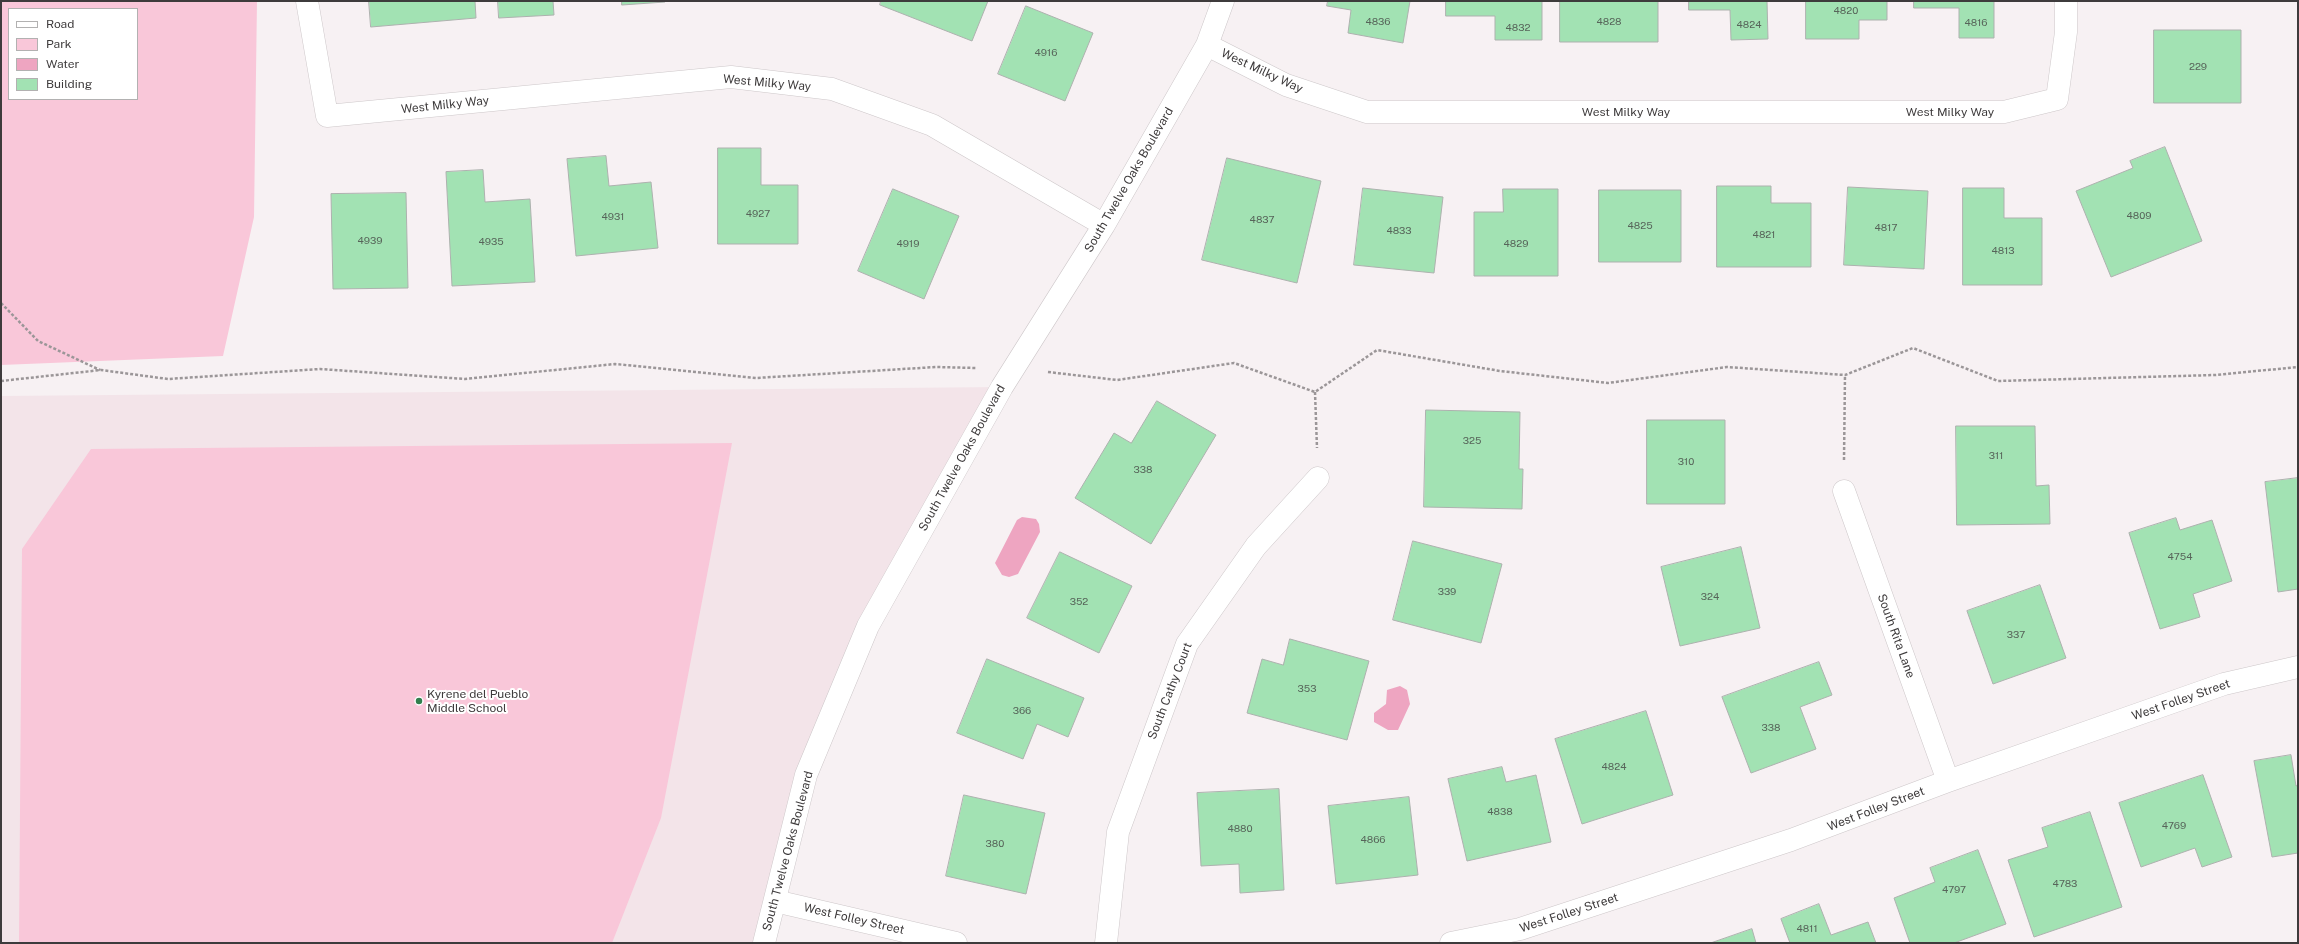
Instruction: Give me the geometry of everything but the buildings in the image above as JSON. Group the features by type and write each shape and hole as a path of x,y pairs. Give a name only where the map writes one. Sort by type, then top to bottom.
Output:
{"street":[{"name":"West Milky Way","path":"307,1 327,116 731,77 832,89 932,125 1104,225"},
{"name":"South Twelve Oaks Boulevard","path":"764,943 806,775 868,626 1014,368 1104,225 1207,45 1223,1"},
{"name":"West Milky Way","path":"1207,45 1286,85 1366,112 2004,112 2057,99 2066,32 2066,1"},
{"name":"South Cathy Court","path":"1106,943 1118,832 1187,644 1256,546 1318,478"},
{"name":"South Rita Lane","path":"1844,491 1948,781"},
{"name":"West Folley Street","path":"1451,943 1535,924 1791,840 1948,781 2224,684 2298,668"},
{"name":"West Folley Street","path":"775,901 956,943"}],"path":[{"path":"1,303 38,341 101,370"},
{"path":"1315,392 1377,350 1500,371 1608,382 1726,367 1845,375 1913,348 1998,381 2215,375 2298,367"},
{"path":"1,381 101,370 168,379 320,369 465,380 615,364 756,378 936,367 1014,368 1117,380 1234,363 1315,392"},
{"path":"1844,491 1845,375"},
{"path":"1315,392 1318,478"}],"shaded area":[{"name":"Kyrene del Pueblo Middle School","path":"1002,387 868,626 806,775 764,943 1,943 1,396"}],"green space":[{"path":"1,1 257,1 254,217 223,356 1,365"},
{"name":"Kyrene del Pueblo Middle School","path":"732,443 661,818 612,943 19,943 22,549 91,449"}],"water":[{"path":"1022,517 1036,519 1039,524 1040,532 1018,574 1009,577 1002,575 995,563 1017,520"},
{"path":"1400,686 1407,690 1410,704 1398,730 1388,730 1374,722 1374,713 1386,704 1387,690"}],"place":[{"name":"Kyrene del Pueblo Middle School","path":"419,701"}]}
